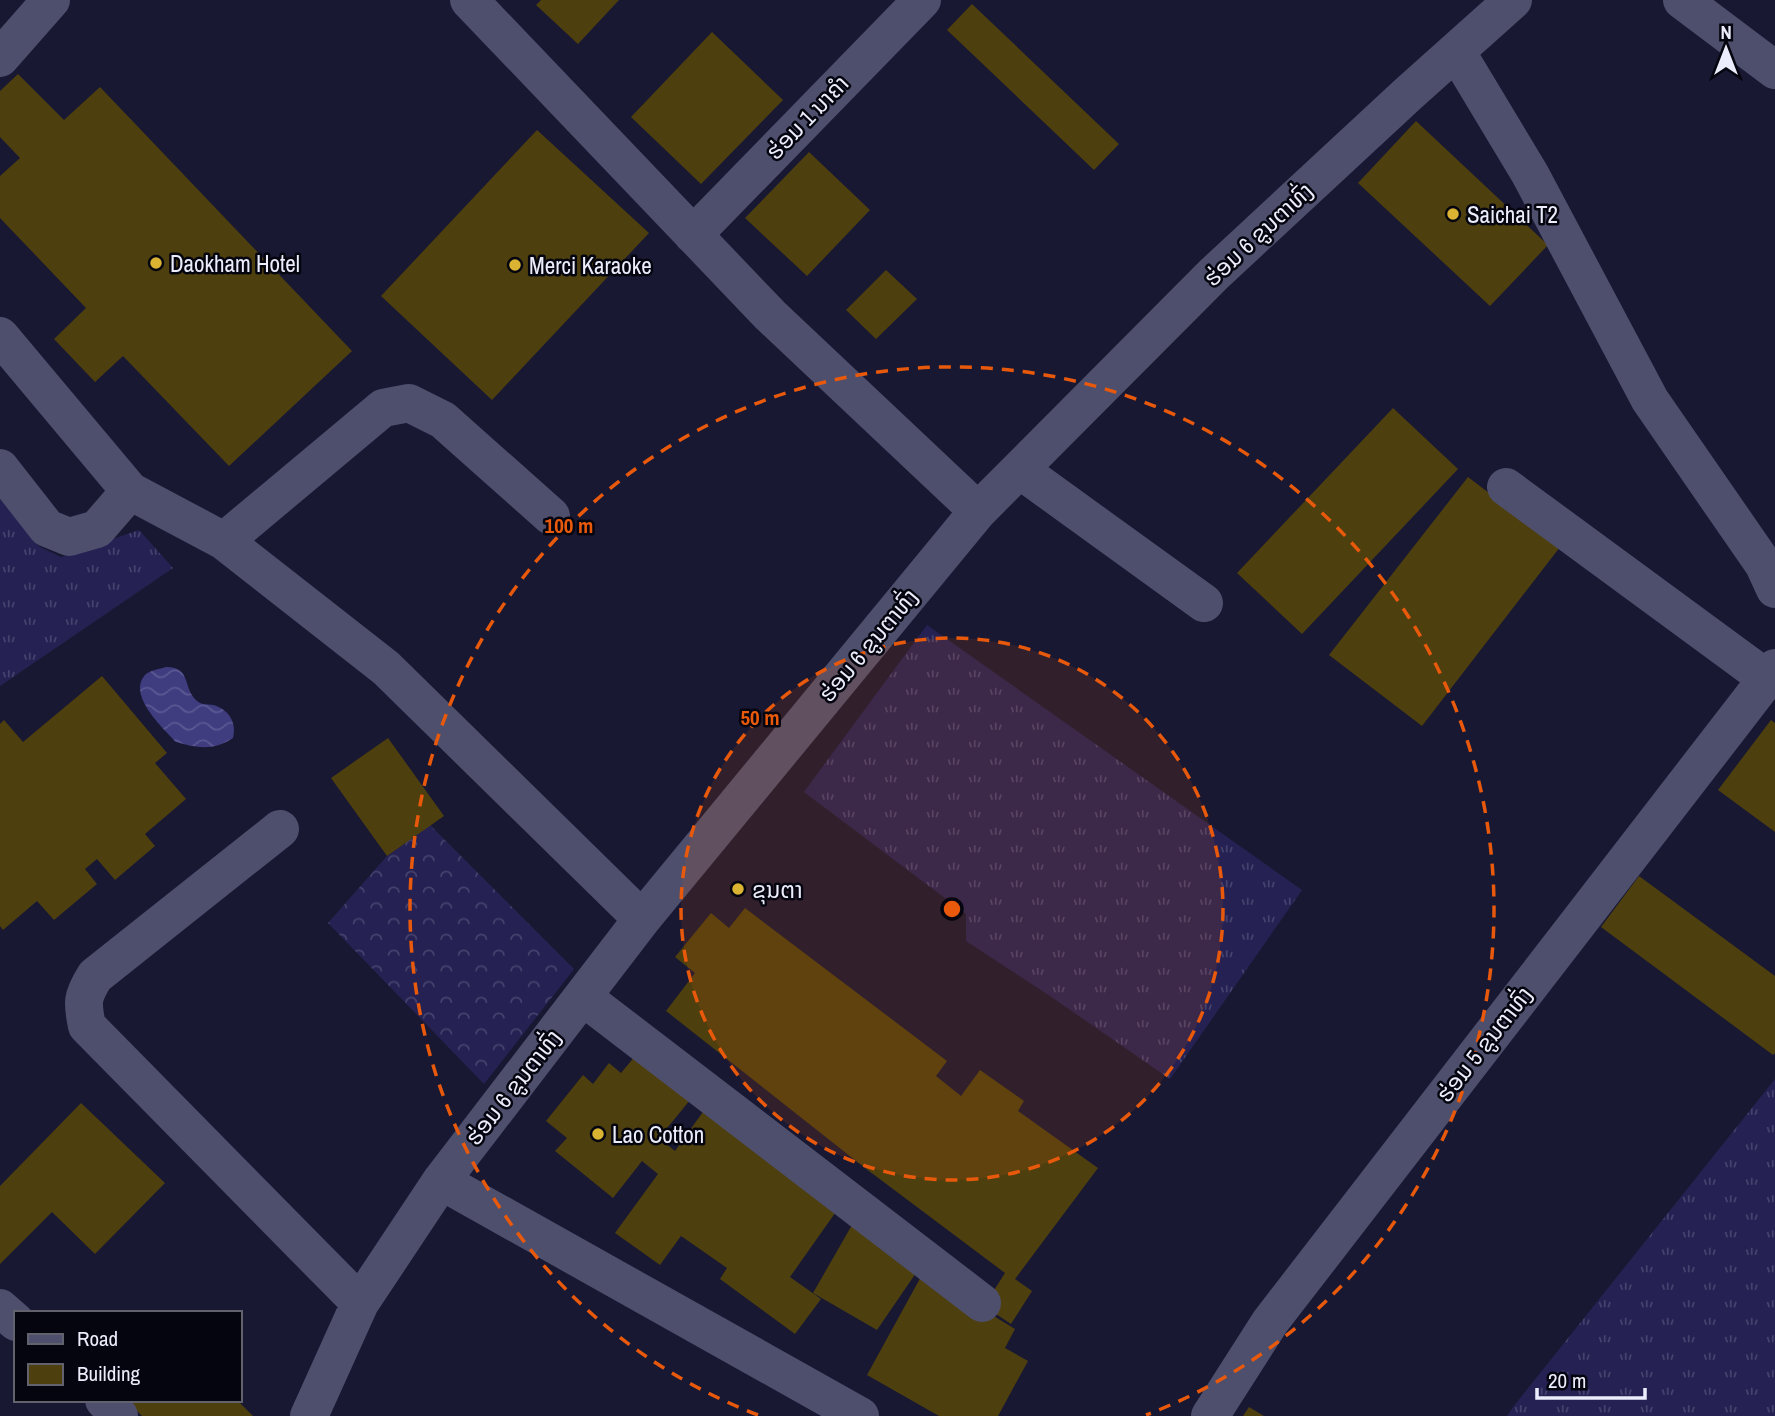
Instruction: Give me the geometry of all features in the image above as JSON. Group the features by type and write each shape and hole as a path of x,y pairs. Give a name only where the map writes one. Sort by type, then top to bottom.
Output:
{"street":[{"path":"0,58 51,0"},
{"path":"469,0 770,315 978,511"},
{"name":"ຮ່ອມ 1 ນາຄຳ","path":"693,235 922,0"},
{"name":"ຮ່ອມ 6 ຂູນຕາທົ່ງ","path":"309,1416 360,1303 441,1181 642,919 978,511 1214,274 1513,0"},
{"path":"1682,0 1775,70"},
{"path":"1456,51 1530,174 1650,400 1764,565 1775,589"},
{"path":"0,336 130,491 224,541 386,668 642,919"},
{"path":"224,541 383,408 409,404 443,420 551,516"},
{"path":"0,468 47,528 69,537 97,529 130,491"},
{"path":"1020,470 1204,603"},
{"path":"1506,487 1770,673"},
{"name":"ຮ່ອມ 5 ຂູນຕາທົ່ງ","path":"1210,1416 1270,1322 1770,673"},
{"path":"280,829 94,976 85,992 83,1006 87,1026 360,1303"},
{"path":"583,997 982,1303"},
{"path":"441,1181 860,1416"},
{"path":"0,1308 14,1320"},
{"path":"106,1402 119,1416"}],"green space":[{"path":"0,499 40,547 61,557 139,530 173,568 0,686"},
{"path":"927,625 1302,890 1170,1079 966,941 966,914 804,792"},
{"path":"430,825 574,969 484,1084 328,923 387,856"},
{"path":"1775,1079 1775,1416 1507,1416 1513,1407"}],"water":[{"path":"166,667 180,670 197,701 219,707 227,713 233,722 233,738 219,745 205,747 176,742 170,736 149,711 140,692 145,675"}],"building":[{"path":"541,0 619,0 578,44 536,5"},
{"path":"972,4 1119,144 1094,170 947,30"},
{"path":"712,32 783,100 701,184 631,117"},
{"name":"Daokham Hotel","path":"18,74 64,120 100,87 352,351 229,466 123,356 95,382 54,339 86,308 0,218 0,176 20,158 0,137 0,91"},
{"name":"Saichai T2","path":"1416,121 1548,245 1490,306 1358,183"},
{"name":"Merci Karaoke","path":"537,130 649,233 492,400 381,296"},
{"path":"809,152 870,210 807,276 745,218"},
{"path":"886,270 917,299 876,339 846,310"},
{"path":"1393,408 1458,469 1302,634 1237,573"},
{"path":"1468,477 1560,547 1422,726 1329,655"},
{"path":"102,676 167,753 155,763 186,799 145,834 155,846 115,880 97,859 85,869 97,884 54,920 37,901 3,930 0,926 0,724 4,720 23,742"},
{"path":"1771,720 1775,723 1775,832 1718,790"},
{"path":"388,738 444,816 387,856 331,778"},
{"path":"1639,876 1775,976 1773,1055 1601,927"},
{"path":"745,908 947,1061 936,1076 961,1096 980,1070 1024,1101 1018,1111 1098,1168 1015,1279 1032,1291 1011,1324 984,1306 1005,1273 865,1168 666,1011 695,973 675,957 711,913 729,928"},
{"path":"636,1055 690,1100 659,1138 675,1151 705,1109 840,1206 790,1277 821,1299 795,1334 720,1279 727,1268 681,1236 660,1265 615,1233 658,1174 642,1161 613,1198 555,1151 567,1138 546,1121 583,1075 593,1084 609,1063 621,1073"},
{"path":"81,1103 165,1183 95,1254 52,1212 0,1264 0,1186"},
{"path":"852,1225 918,1270 877,1330 813,1293"},
{"path":"923,1273 1015,1329 1005,1348 1028,1361 998,1416 939,1416 867,1375"},
{"path":"128,1402 239,1402 253,1416 142,1416"},
{"path":"1249,1407 1264,1416 1243,1416"}],"place":[{"name":"Saichai T2","path":"1453,214"},
{"name":"Daokham Hotel","path":"156,263"},
{"name":"Merci Karaoke","path":"515,265"},
{"name":"ຂຸນຕາ","path":"738,889"},
{"name":"Lao Cotton","path":"598,1134"}]}
